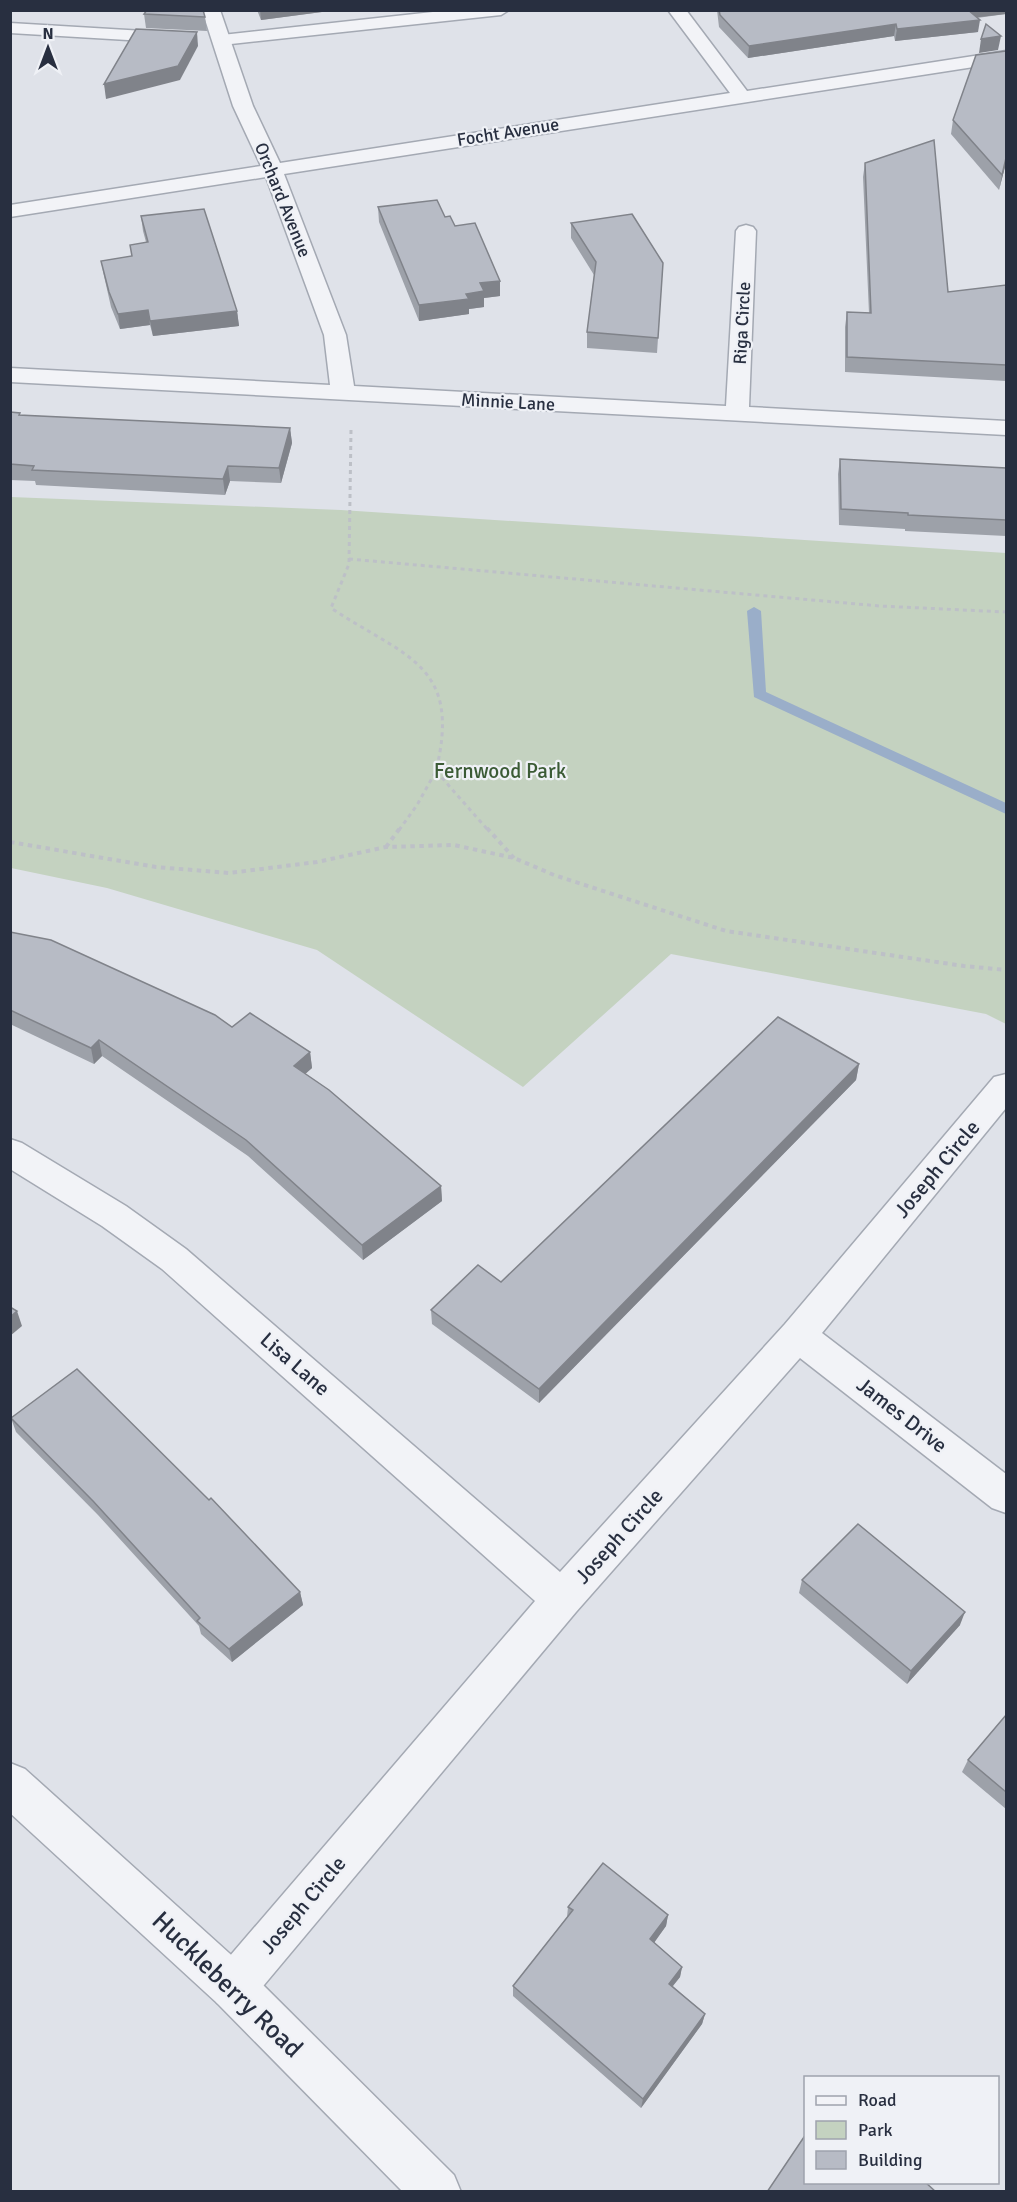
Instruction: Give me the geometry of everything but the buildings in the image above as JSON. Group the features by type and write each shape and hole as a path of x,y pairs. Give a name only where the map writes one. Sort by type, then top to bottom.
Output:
{"street":[{"name":"Orchard Avenue","path":"211,10 243,106 272,168 323,299 350,393"},
{"path":"677,10 742,96"},
{"path":"10,28 222,40"},
{"name":"Focht Avenue","path":"10,211 272,168 1006,56"},
{"name":"Riga Circle","path":"737,415 746,231"},
{"name":"Minnie Lane","path":"10,375 1006,428"},
{"name":"Joseph Circle","path":"233,1987 562,1599 798,1335 1006,1086"},
{"name":"Lisa Lane","path":"10,1152 114,1216 174,1259 562,1599"},
{"name":"James Drive","path":"798,1335 1006,1496"},
{"name":"Huckleberry Road","path":"10,1784 233,1987 437,2192"}],"lane":[{"path":"222,40 444,13 501,10"}],"path":[{"path":"350,393 349,559 345,579 331,608 413,659 430,678 441,698 444,720 436,771 417,805 386,847"},
{"path":"349,559 880,606 1006,612"},
{"path":"436,771 514,858"},
{"path":"10,842 156,867 229,873 317,862 386,847 454,845 514,858 554,875 726,931 964,966 1006,970"}],"green space":[{"name":"Fernwood Park","path":"11,497 341,510 1006,553 1006,1024 986,1014 671,954 523,1087 317,950 107,888 11,868"}],"waterway":[{"path":"754,611 759,694 1006,809"}]}
